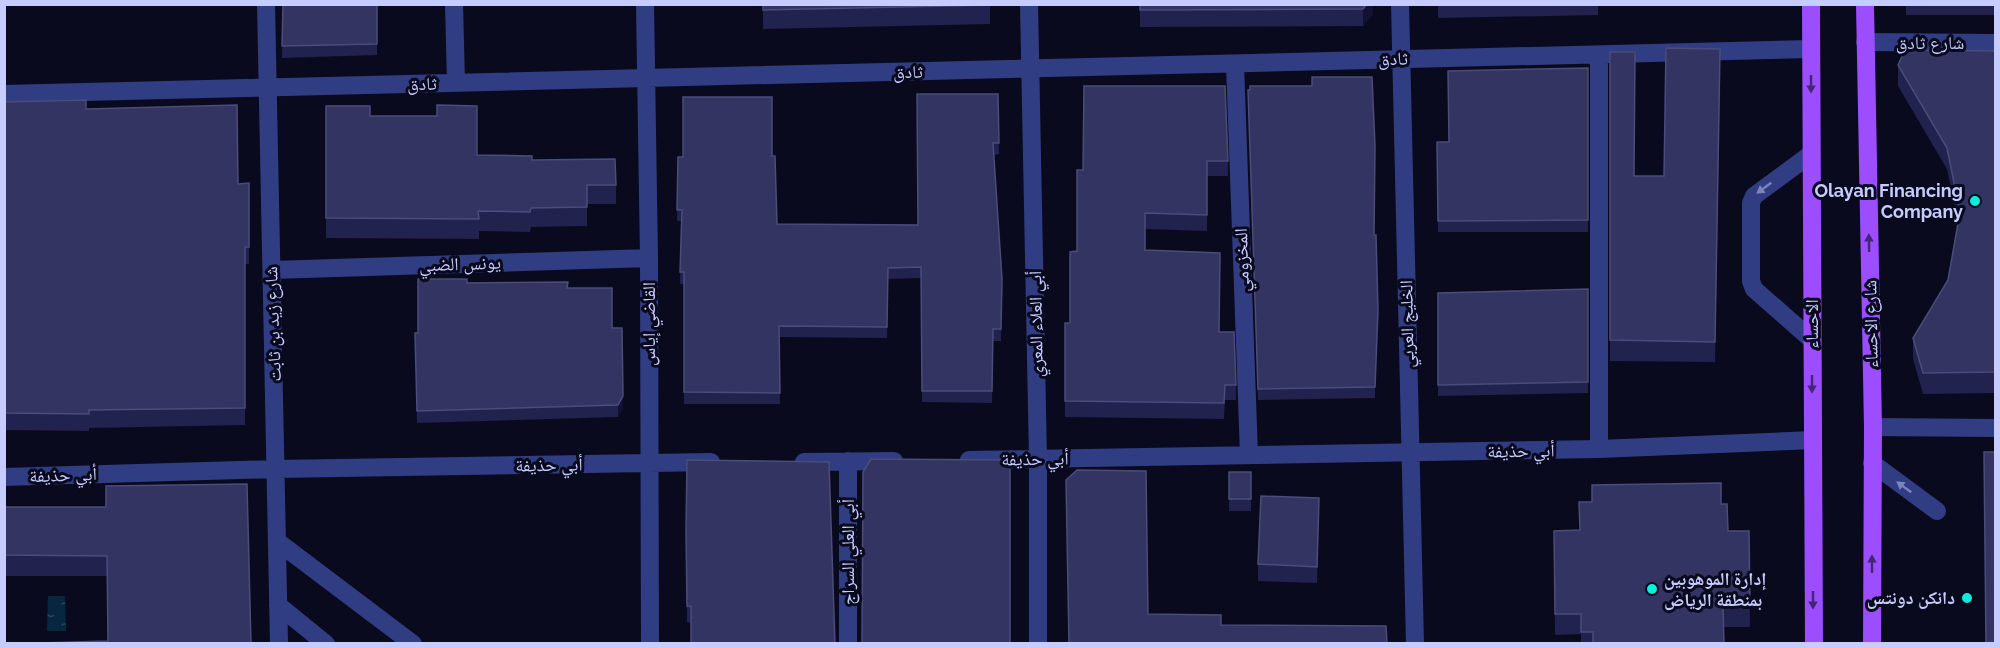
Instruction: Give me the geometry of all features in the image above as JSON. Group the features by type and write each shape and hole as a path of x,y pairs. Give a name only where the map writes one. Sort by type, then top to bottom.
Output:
{"main road":[{"name":"الاحساء","path":"1811,4 1814,644"},
{"name":"شارع الاحساء","path":"1865,4 1873,427 1872,644"}],"street":[{"name":"شارع زيد بن ثابت","path":"266,4 279,644"},
{"path":"454,4 456,83"},
{"name":"القاضي إياس","path":"645,4 649,258 650,644"},
{"name":"أبي العلاء المعري","path":"1029,4 1038,459 1038,644"},
{"name":"الخليج العربي","path":"1400,4 1416,644"},
{"name":"شارع ثادق","path":"1865,42 1995,43"},
{"name":"ثادق","path":"4,94 1811,49"},
{"path":"1599,56 1599,449"},
{"name":"المخزومي","path":"1235,64 1249,455"},
{"path":"1811,154 1754,196 1751,203 1750,281 1754,290 1812,340"},
{"name":"يونس الضبي","path":"272,270 649,258"},
{"path":"1873,427 1995,428"},
{"name":"أبي حذيفة","path":"955,460 1599,449 1813,440"},
{"path":"790,462 908,461"},
{"name":"أبي حذيفة","path":"4,477 277,469 732,462"},
{"name":"أبي العلي السراج","path":"848,462 848,644"},
{"path":"1872,463 1937,511"},
{"path":"278,542 413,644"},
{"path":"278,605 326,644"}],"water":[{"path":"48,596 65,596 66,631 47,631"}],"building":[{"path":"283,4 377,4 377,44 282,46"},
{"path":"763,4 990,4 990,5 763,10"},
{"path":"1140,4 1367,4 1363,9 1140,10"},
{"path":"1666,48 1720,49 1715,342 1610,340 1610,52 1635,52 1634,176 1664,176"},
{"name":"Olayan Financing Company","path":"1905,50 1995,51 1995,372 1923,373 1913,338 1948,280 1960,212 1947,148 1898,65"},
{"path":"1588,68 1588,220 1438,221 1437,142 1449,142 1448,71"},
{"path":"1312,77 1372,77 1375,146 1374,235 1376,235 1378,310 1375,387 1258,389 1248,90 1250,86 1312,86"},
{"path":"1084,86 1225,86 1228,161 1207,161 1207,215 1145,213 1145,250 1220,253 1219,332 1234,332 1236,385 1225,385 1224,403 1065,401 1065,323 1070,323 1070,252 1077,251 1077,170 1083,170"},
{"path":"917,94 998,94 999,143 993,143 1002,279 1001,329 993,329 992,391 922,391 921,267 888,268 887,327 779,326 780,393 684,392 684,272 680,272 682,210 677,210 678,157 683,157 683,97 772,97 772,156 775,156 777,224 918,225"},
{"path":"86,100 86,109 237,105 238,184 249,183 249,247 245,247 245,408 89,410 89,414 4,413 4,102"},
{"path":"437,105 477,106 477,155 532,156 532,160 615,159 616,185 587,185 587,207 531,208 530,212 478,211 479,219 326,218 326,106 370,106 370,116 437,116"},
{"path":"418,279 467,279 467,283 568,282 567,288 612,288 612,328 622,328 623,396 618,405 417,411 415,333 418,333"},
{"path":"1588,289 1588,382 1438,385 1438,293"},
{"path":"1984,452 1995,452 1995,644 1986,644"},
{"path":"871,459 1010,460 1010,644 862,644 863,472"},
{"path":"687,460 829,462 835,644 691,644 691,606 687,606"},
{"path":"1077,470 1146,471 1148,614 1221,615 1221,625 1386,626 1387,644 1069,644 1066,480"},
{"path":"1229,472 1251,472 1251,499 1229,499"},
{"name":"إدارة الموهوبين بمنطقة الرياض","path":"1721,483 1721,504 1727,504 1728,531 1749,531 1750,606 1723,606 1724,644 1593,644 1593,632 1581,632 1581,614 1555,614 1554,531 1580,530 1579,502 1592,502 1592,485"},
{"path":"247,484 251,644 4,644 108,641 107,556 4,555 4,507 106,507 106,486"},
{"path":"1261,496 1319,498 1317,567 1258,564"}],"place":[{"name":"Olayan Financing Company","path":"1975,201"},
{"name":"إدارة الموهوبين بمنطقة الرياض","path":"1652,589"},
{"name":"دانكن دونتس","path":"1967,598"}]}
